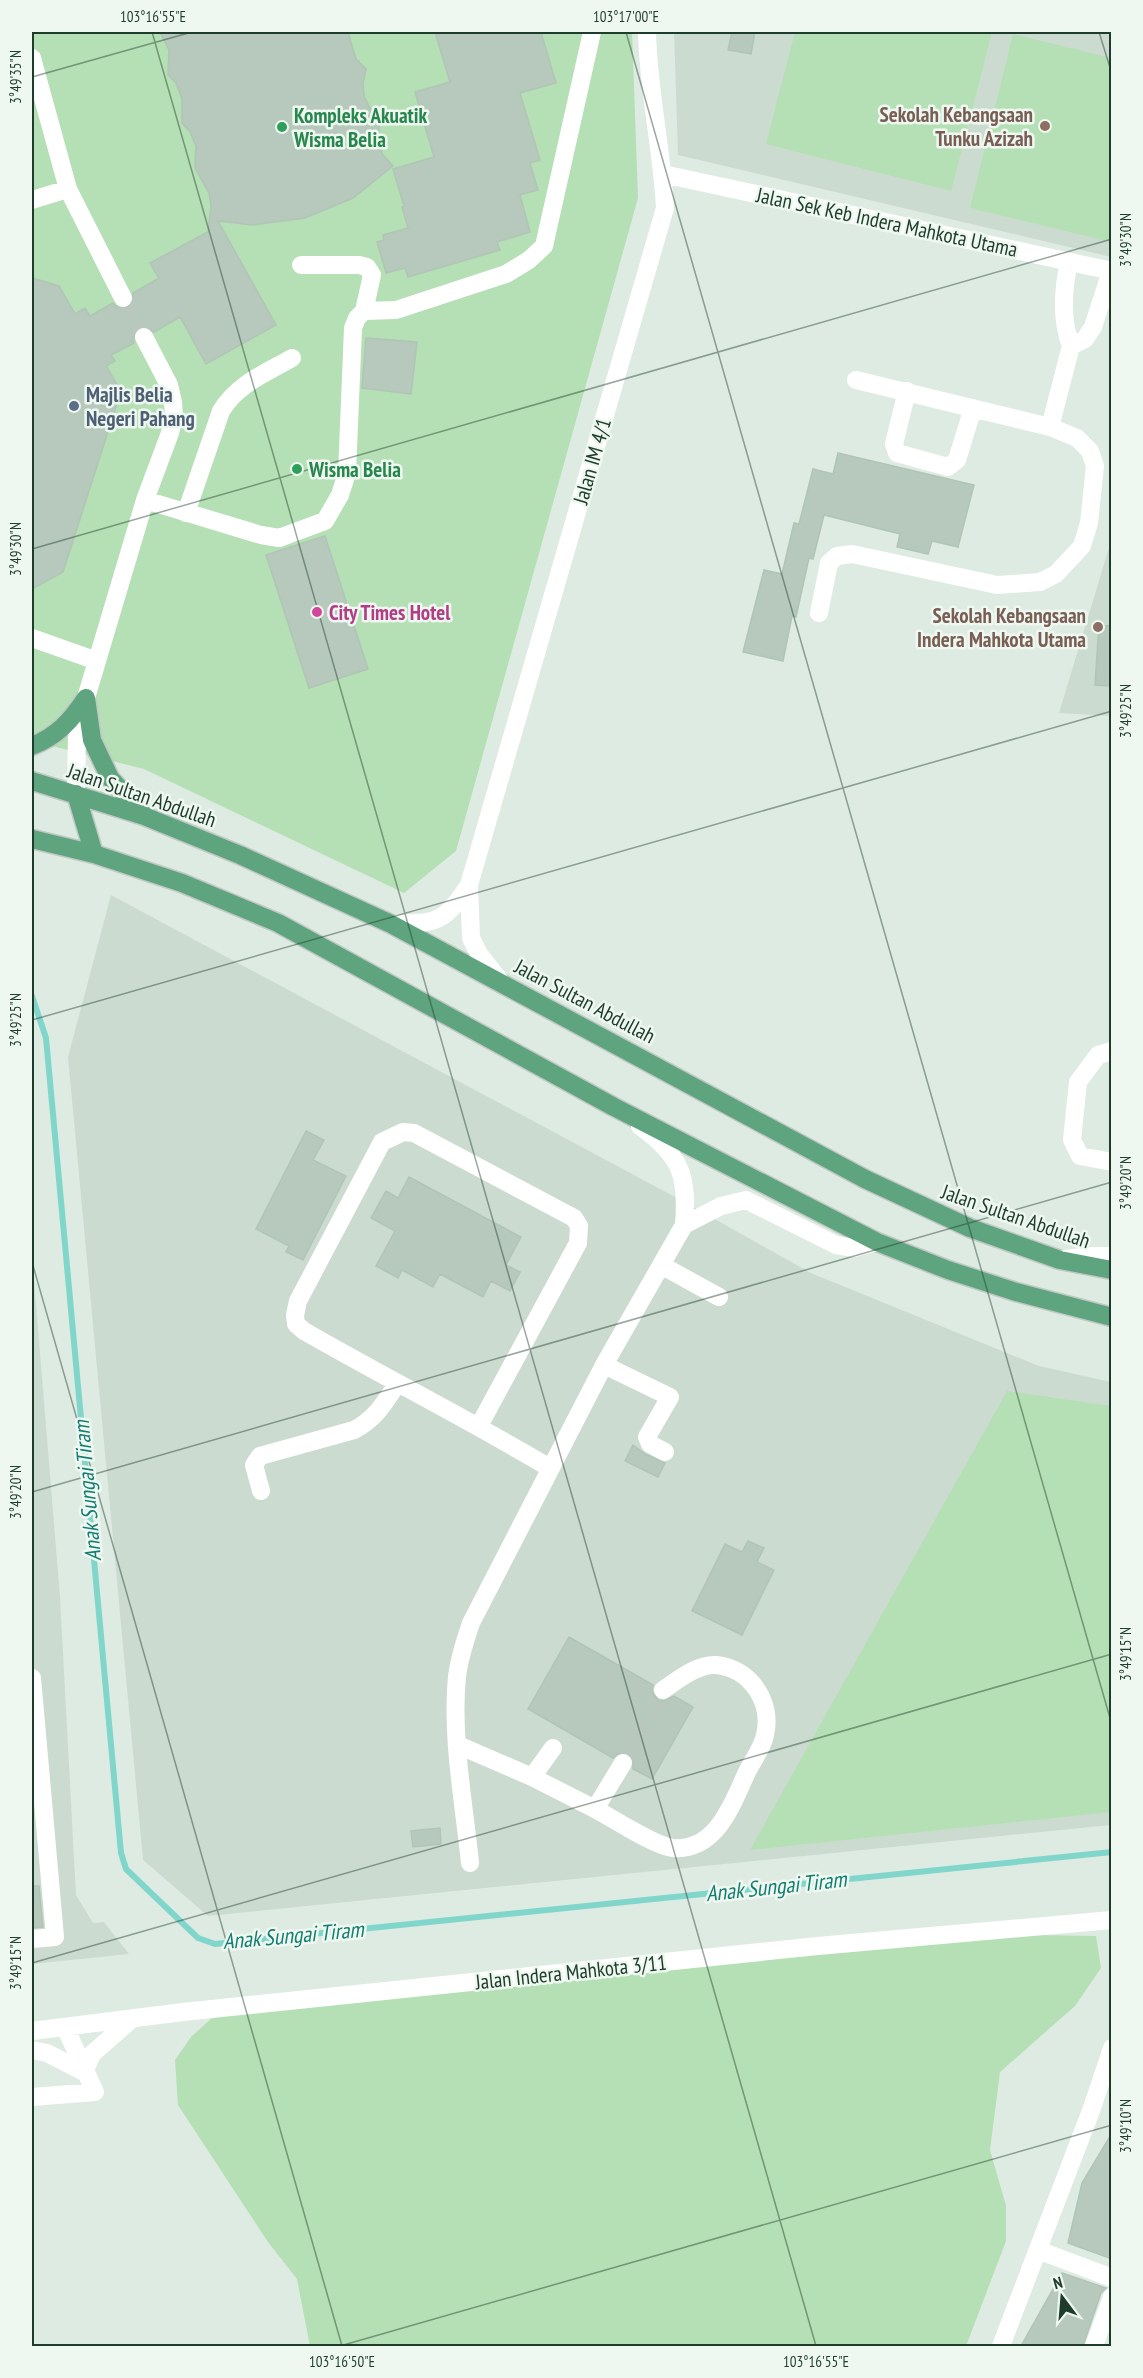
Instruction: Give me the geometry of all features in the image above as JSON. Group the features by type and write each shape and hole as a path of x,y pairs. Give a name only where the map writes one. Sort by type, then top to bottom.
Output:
{"main road":[{"path":"32,746 58,733 73,718 86,698"},
{"path":"86,698 92,740 110,778 144,816"},
{"name":"Jalan Sultan Abdullah","path":"32,781 144,816 240,855 391,924 891,1192 970,1228 1060,1260 1112,1270"},
{"path":"76,794 94,854"},
{"path":"32,839 94,854 182,883 278,923 614,1107 877,1242 948,1270 1112,1317"}],"street":[{"path":"364,311 396,310 506,274 529,260 544,246 592,32"},
{"name":"Jalan IM 4/1","path":"391,924 418,924 445,916 453,910 469,885 665,208 663,174 647,56 647,32"},
{"path":"32,58 68,189 123,298"},
{"name":"Jalan Sek Keb Indera Mahkota Utama","path":"663,174 1111,271"},
{"path":"32,200 68,189"},
{"path":"1050,427 1071,346 1067,336 1064,286 1069,262"},
{"path":"145,500 261,536 279,538 325,521 340,495 347,473 353,328 357,318 364,311 372,275 367,267 359,265 301,265"},
{"path":"1071,346 1085,339 1093,327 1111,271"},
{"path":"76,794 77,734 86,698 145,500 174,417 169,385 144,337"},
{"path":"186,513 221,411 229,398 240,388 292,358"},
{"path":"819,613 829,563 837,555 852,554 997,585 1021,585 1040,582 1056,574 1082,546 1089,523 1095,466 1090,451 1077,438 1050,427 855,380"},
{"path":"907,391 894,444 897,453 948,467 957,460 974,408"},
{"path":"32,638 97,662"},
{"name":"Jalan IM 4/1","path":"469,885 471,938 479,954 500,981"},
{"path":"1112,1050 1098,1055 1078,1082 1072,1140 1080,1156 1112,1161"},
{"path":"470,1863 458,1745 457,1677 462,1649 471,1623 550,1468 604,1365 684,1225 686,1195 679,1166 662,1142 614,1107"},
{"path":"479,1426 578,1243 579,1226 574,1218 414,1133 403,1132 382,1142 303,1291 295,1315 296,1324 304,1331 397,1384 479,1426 550,1468"},
{"path":"684,1225 721,1206 746,1200 836,1245 854,1248 877,1242"},
{"path":"1060,1260 1112,1256"},
{"path":"661,1265 719,1297"},
{"path":"604,1365 670,1397 647,1437 650,1444 665,1452"},
{"path":"261,1491 254,1465 260,1456 354,1430 366,1424 382,1408 397,1384"},
{"path":"458,1745 532,1777 659,1843 671,1848 685,1847 706,1839 722,1824 765,1735 766,1716 763,1699 754,1683 735,1671 715,1665 690,1672 663,1690"},
{"path":"32,1674 55,1937 32,1940"},
{"path":"532,1777 553,1748"},
{"path":"595,1809 623,1763"},
{"name":"Jalan Indera Mahkota 3/11","path":"32,2031 135,2017 818,1946 1112,1920"},
{"path":"84,2072 92,2054 135,2017"},
{"path":"32,2097 95,2092 65,2027"},
{"path":"1001,2346 1092,2108 1112,2048"},
{"path":"32,2050 47,2054 84,2072"},
{"path":"1092,2108 1112,2107"},
{"path":"1038,2250 1112,2278"},
{"path":"1094,2346 1112,2297"}],"shaded area":[{"path":"674,32 1111,32 1111,257 678,155"},
{"name":"Sekolah Kebangsaan Indera Mahkota Utama","path":"1111,541 1111,716 1059,713"},
{"path":"111,895 688,1204 811,1273 1039,1366 1111,1382 1111,1825 208,1916 143,1860 68,1057"},
{"path":"32,1255 60,1597 76,1895 93,1923 104,1922 129,1954 32,1964"}],"green space":[{"name":"Wisma Belia","path":"32,32 632,32 638,198 456,851 404,893 144,769 32,741"},
{"path":"795,32 992,32 951,191 766,144"},
{"name":"Sekolah Kebangsaan Tunku Azizah","path":"1013,34 1111,58 1111,242 970,208"},
{"path":"1007,1391 1111,1406 1111,1812 750,1850"},
{"path":"976,1934 1096,1936 1101,1968 1075,2006 1000,2072 990,2150 1006,2206 1006,2241 966,2346 310,2346 297,2279 268,2242 178,2105 175,2060 191,2037 224,2007"}],"building":[{"path":"160,32 348,32 356,59 366,69 363,83 364,96 370,108 380,116 378,143 383,155 393,166 353,198 305,218 253,225 218,221 276,325 206,364 180,317 154,332 145,326 138,327 133,336 134,343 111,355 115,361 106,366 121,391 63,572 32,589 32,278 59,286 75,314 85,308 90,316 113,303 117,308 128,308 133,304 133,293 159,278 150,263 208,232 211,206 209,193 195,168 196,146 190,132 182,123 182,99 176,83 168,75 169,50"},
{"path":"435,32 541,32 556,83 520,93 540,160 530,163 538,190 520,195 530,232 497,242 500,250 408,277 405,268 386,273 377,242 384,240 383,235 408,228 393,169 434,157 415,92 450,82"},
{"path":"732,32 755,32 751,54 728,50"},
{"path":"366,338 417,342 411,394 362,388"},
{"path":"838,453 974,485 958,547 932,541 928,554 897,547 900,534 824,515 813,559 809,558 796,617 792,616 783,661 743,652 764,570 782,574 794,523 799,524 813,469 833,474"},
{"name":"City Times Hotel","path":"325,536 368,669 309,688 266,555"},
{"path":"1099,625 1112,626 1112,686 1095,685"},
{"path":"306,1131 324,1140 313,1160 346,1176 303,1260 286,1252 289,1246 256,1229"},
{"path":"409,1177 521,1237 506,1265 520,1272 510,1291 491,1281 483,1297 440,1274 433,1287 402,1270 398,1278 376,1266 395,1231 371,1218 386,1191 398,1198"},
{"path":"633,1445 645,1454 665,1463 658,1477 625,1461"},
{"path":"748,1541 764,1548 757,1562 774,1570 742,1635 692,1611 725,1544 742,1552"},
{"path":"569,1637 653,1685 652,1691 658,1700 664,1701 674,1696 693,1707 652,1779 633,1769 633,1758 628,1753 618,1753 613,1758 528,1709"},
{"path":"440,1828 441,1844 413,1847 411,1831"},
{"path":"32,1886 39,1886 43,1927 32,1928"},
{"path":"1112,2133 1112,2259 1068,2243 1082,2183"},
{"path":"1062,2273 1106,2288 1101,2293 1083,2346 1021,2346"}],"waterway":[{"name":"Anak Sungai Tiram","path":"32,996 46,1038 121,1853 126,1869 198,1938 215,1944 1112,1852"}],"tunnel":[{"path":"123,298 144,337"},
{"path":"623,1763 663,1690"}],"place":[{"name":"Sekolah Kebangsaan Tunku Azizah","path":"1045,126"},
{"name":"Kompleks Akuatik Wisma Belia","path":"282,127"},
{"name":"Majlis Belia Negeri Pahang","path":"74,406"},
{"name":"Wisma Belia","path":"297,469"},
{"name":"City Times Hotel","path":"317,612"},
{"name":"Sekolah Kebangsaan Indera Mahkota Utama","path":"1098,627"}]}
